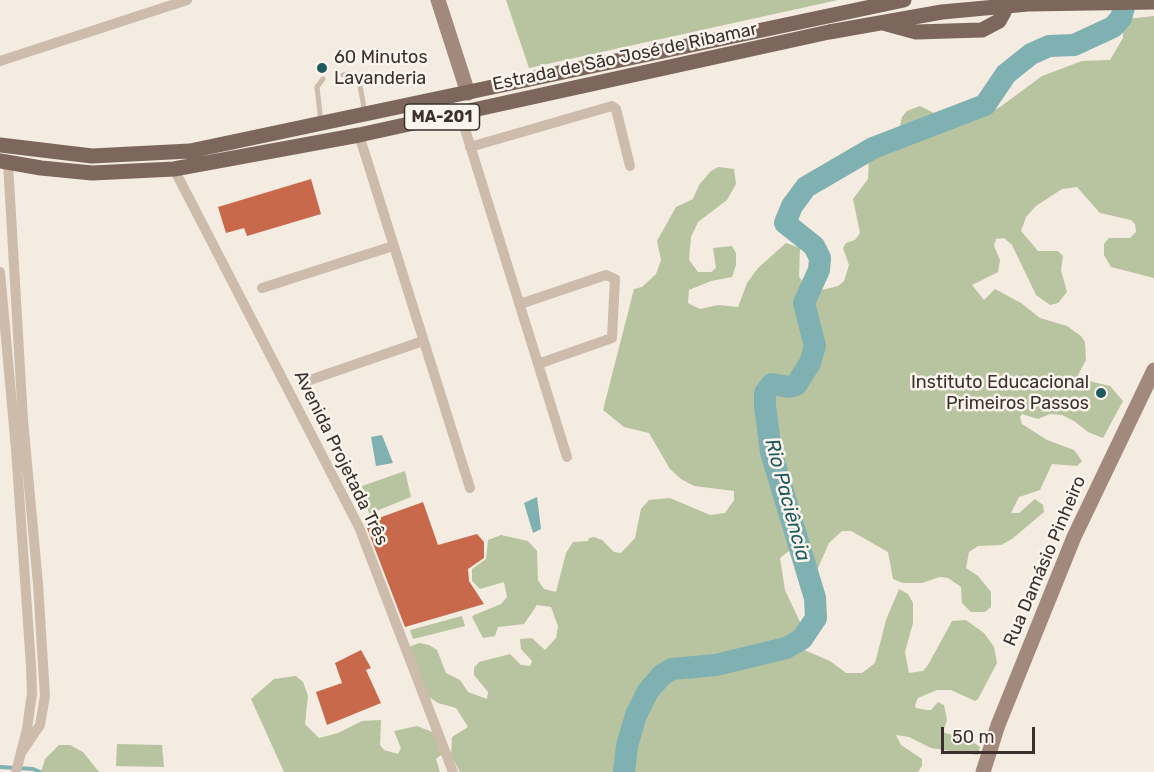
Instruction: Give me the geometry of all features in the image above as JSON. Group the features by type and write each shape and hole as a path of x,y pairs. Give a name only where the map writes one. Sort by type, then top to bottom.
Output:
{"main road":[{"name":"Estrada de São José de Ribamar","path":"0,145 92,156 159,155 212,147 904,0"},
{"name":"Estrada de São José de Ribamar","path":"4,162 92,173 174,169 358,135 880,22 1004,3 1151,2"},
{"path":"880,22 916,32 982,30 999,21 1004,3"}],"street":[{"path":"0,61 187,0"},
{"path":"438,0 468,93"},
{"path":"470,147 612,106 616,109 630,166"},
{"path":"460,113 567,457"},
{"path":"358,135 470,488"},
{"path":"4,162 16,311 24,560 32,693 31,731"},
{"name":"Avenida Projetada Três","path":"174,169 359,527 453,772"},
{"path":"262,288 393,246"},
{"path":"0,273 19,420"},
{"path":"519,304 606,275 615,279 612,338 538,364"},
{"path":"2,284 14,284"},
{"path":"4,311 16,311"},
{"path":"310,380 423,341"},
{"name":"Rua Damásio Pinheiro","path":"983,772 1074,537 1154,370"},
{"path":"16,772 21,753 31,731 42,720 45,696 36,559 21,448"},
{"path":"24,560 36,559"}],"lane":[{"path":"343,75 349,74 359,80 365,115"},
{"path":"321,124 317,87 323,79"}],"green space":[{"path":"506,0 838,0 529,68"},
{"path":"1154,16 1154,278 1111,267 1104,255 1104,244 1109,238 1130,238 1136,232 1135,224 1131,220 1100,213 1077,187 1062,189 1036,206 1026,217 1021,231 1038,251 1058,251 1063,256 1061,270 1067,292 1058,303 1050,305 1036,295 1012,245 1004,238 996,239 994,246 1000,260 998,272 972,285 984,300 995,289 1021,303 1040,318 1067,326 1081,336 1085,342 1086,360 1078,375 1110,386 1123,401 1103,438 1088,432 1062,415 1050,414 1038,419 1022,414 1020,417 1022,424 1047,440 1074,450 1082,461 1077,466 1052,464 1040,490 1019,497 1011,513 1019,513 1035,499 1043,505 1044,512 1012,539 1001,545 978,546 969,552 966,568 978,576 991,592 991,607 985,612 971,612 962,603 961,587 948,578 940,577 922,583 903,583 893,579 888,552 851,531 842,531 829,543 814,577 789,551 780,558 785,590 801,624 799,639 802,649 830,661 846,673 862,673 875,663 886,620 899,589 908,594 913,603 913,623 905,652 909,673 923,671 928,665 952,621 966,620 984,633 994,647 997,663 978,699 975,701 951,690 937,690 918,698 915,705 916,708 931,710 938,702 944,705 947,720 943,732 973,742 980,747 978,755 931,748 909,737 896,735 901,745 922,759 922,766 918,772 460,772 451,755 452,737 468,727 456,708 438,703 426,695 409,647 419,643 437,650 446,673 460,680 468,692 487,699 488,692 474,675 474,668 479,662 510,654 521,665 530,666 532,661 521,649 520,639 532,638 545,650 556,638 558,626 551,607 537,605 524,624 498,627 495,636 483,638 472,617 501,604 507,597 504,582 480,589 472,581 472,569 486,559 488,540 501,535 528,541 537,551 538,580 544,589 556,592 566,553 573,542 588,541 589,538 594,537 602,540 614,552 621,553 635,538 641,509 649,500 670,498 710,515 725,513 734,500 734,491 694,486 681,479 670,469 649,433 624,427 603,410 634,289 642,287 656,274 661,260 657,241 676,207 693,199 699,185 711,171 718,167 734,169 736,184 727,200 698,222 691,237 689,260 698,272 711,272 716,268 713,248 732,246 736,253 736,265 732,277 711,281 689,290 688,303 700,309 718,305 738,307 747,283 758,268 786,243 800,248 799,276 806,289 818,291 838,286 844,281 849,265 843,248 846,243 855,240 860,233 853,199 868,179 869,156 878,147 897,140 902,117 907,111 920,106 938,115 946,128 960,126 1000,107 1042,76 1082,61 1110,60 1123,38 1122,23 1126,19"},
{"path":"405,471 411,497 369,514 362,486"},
{"path":"462,616 465,626 413,639 410,630"},
{"path":"296,676 303,682 308,696 305,724 319,738 338,733 362,721 381,720 380,745 384,750 398,754 401,748 394,731 417,726 445,737 445,752 436,759 440,772 284,772 251,699 274,679"},
{"path":"117,744 162,745 164,767 116,766"},
{"path":"59,745 70,745 83,752 99,772 41,772 45,759"}],"water":[{"path":"382,435 393,463 376,466 371,437"},
{"path":"537,497 541,529 533,533 524,503"}],"building":[{"path":"311,179 321,214 247,236 244,228 226,233 218,207"},
{"path":"423,502 438,545 477,534 484,542 484,558 468,569 469,581 484,604 405,627 365,523"},
{"path":"361,650 371,668 366,670 381,703 327,725 316,692 342,683 335,663"}],"waterway":[{"name":"Rio Paciência","path":"624,772 627,746 636,715 648,691 662,675 672,669 716,665 786,648 802,639 816,618 815,598 771,452 765,406 765,393 772,384 789,387 796,385 810,363 815,346 804,303 819,270 820,258 814,246 785,223 792,206 806,187 873,148 985,105 1006,74 1031,54 1049,46 1074,45 1113,27 1121,18 1126,0"},
{"path":"0,767 33,769 40,772"}],"place":[{"name":"60 Minutos Lavanderia","path":"322,68"},
{"name":"Instituto Educacional Primeiros Passos","path":"1101,393"}]}
